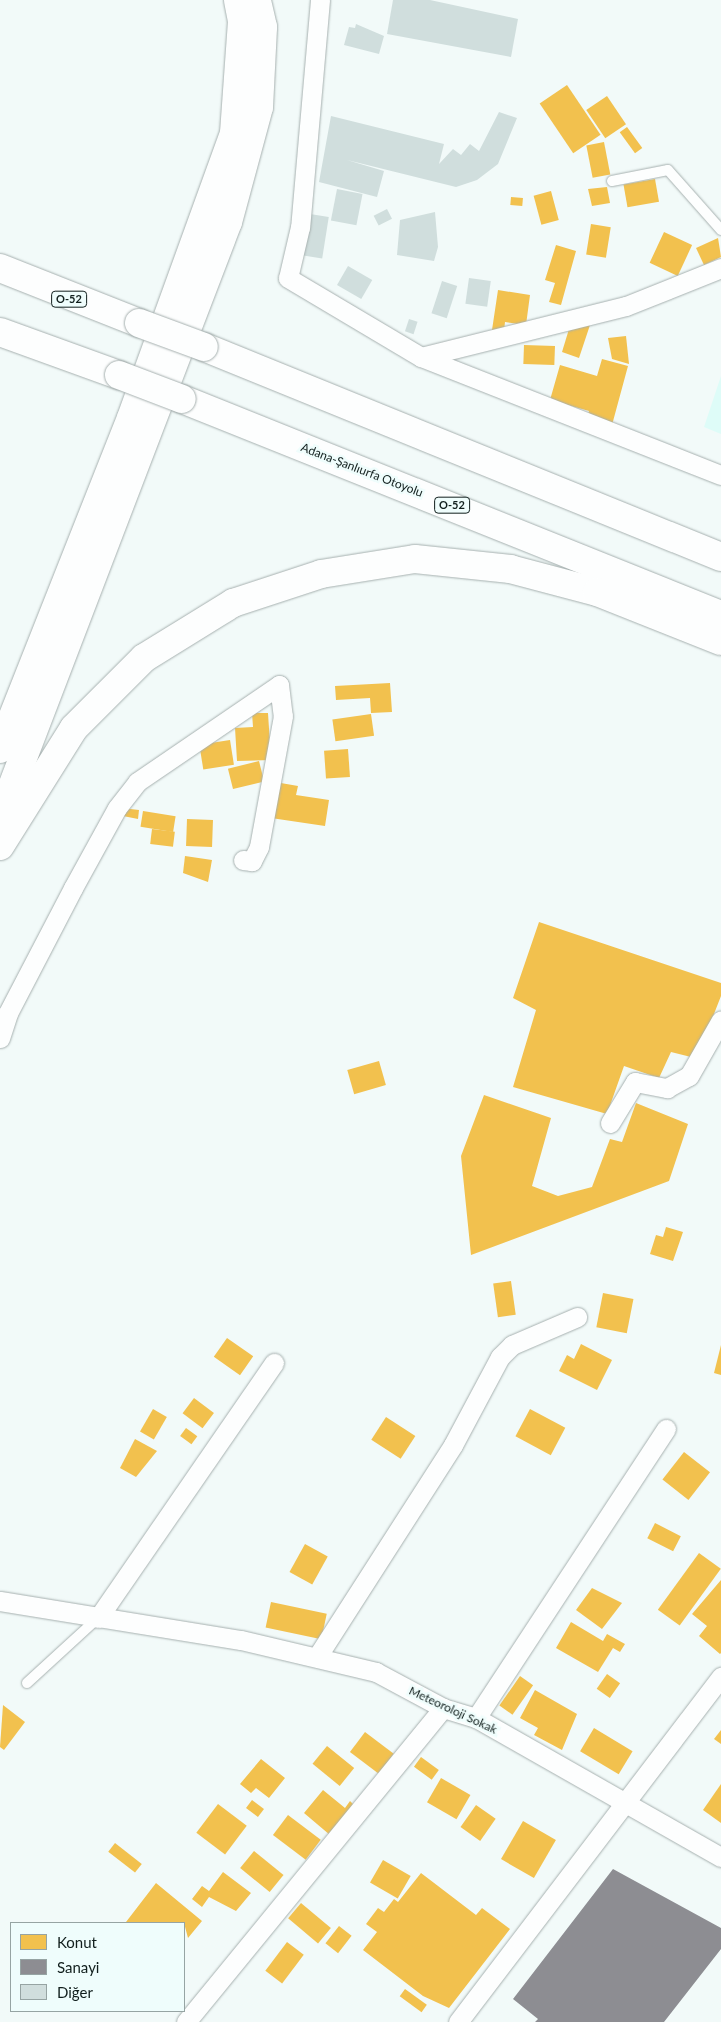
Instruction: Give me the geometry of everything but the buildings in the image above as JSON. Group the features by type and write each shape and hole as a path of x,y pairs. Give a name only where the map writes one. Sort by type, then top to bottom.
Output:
{"highway":[{"path":"0,749 131,418 234,133 242,21 238,0"},
{"path":"0,818 228,222 259,108 263,27 257,0"},
{"path":"0,268 139,323"},
{"name":"O-52","path":"0,274 204,347 721,557"},
{"name":"Adana-Şanlıurfa Otoyolu","path":"0,332 182,399 721,615"},
{"path":"0,846 74,728 144,658 233,603 320,574 415,560 510,569 597,592 721,642"}],"street":[{"path":"320,0 300,227 288,278 421,357 721,475"},
{"path":"421,357 626,306 721,268"},
{"path":"0,1038 8,1013 73,888 117,808 137,782 279,685 283,716 259,847 252,861 243,860"},
{"path":"610,1123 635,1082 667,1088 689,1076 721,1020"},
{"path":"317,1657 453,1445 500,1358 512,1345 577,1316"},
{"path":"98,1618 274,1363"},
{"path":"476,1718 666,1429"},
{"name":"Meteoroloji Sokak","path":"0,1601 241,1640 376,1672 443,1708 476,1718 721,1857"},
{"path":"458,2022 721,1677"},
{"path":"186,2022 443,1708"}],"lane":[{"path":"612,181 668,170 719,222"},
{"path":"26,1683 98,1618"}],"shaded area":[{"path":"721,376 721,434 704,427"}]}
